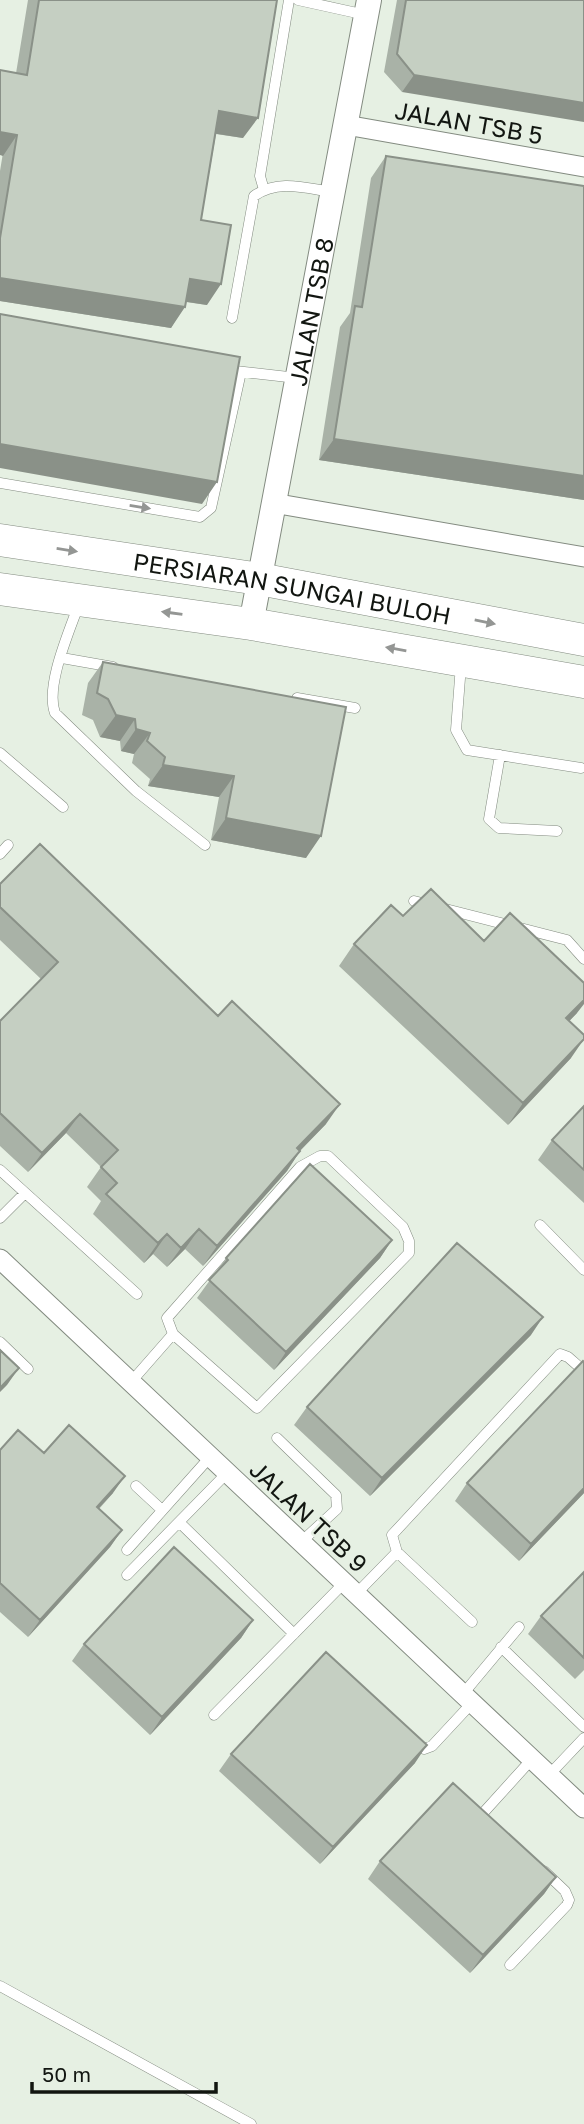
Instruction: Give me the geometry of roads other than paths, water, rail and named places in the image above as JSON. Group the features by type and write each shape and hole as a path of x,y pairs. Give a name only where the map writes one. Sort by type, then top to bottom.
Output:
{"main road":[{"name":"PERSIARAN SUNGAI BULOH","path":"0,540 259,579 584,640"},
{"name":"PERSIARAN SUNGAI BULOH","path":"0,589 251,624 584,682"}],"street":[{"name":"JALAN TSB 8","path":"251,624 368,7"},
{"name":"JALAN TSB 5","path":"345,125 584,167"},
{"path":"273,503 584,557"},
{"name":"JALAN TSB 9","path":"0,1259 584,1808"}],"lane":[{"path":"264,190 260,176 289,0"},
{"path":"298,0 368,7"},
{"path":"232,318 254,197 264,190 290,186 332,192"},
{"path":"228,370 297,378"},
{"path":"0,484 201,517 211,508 242,372"},
{"path":"80,600 52,685 51,703 55,713 136,791 205,845"},
{"path":"62,658 128,669"},
{"path":"461,661 456,730 467,750 581,768"},
{"path":"288,696 355,708"},
{"path":"0,753 63,807"},
{"path":"499,755 489,819 499,828 557,831"},
{"path":"0,854 8,845"},
{"path":"414,901 567,940 584,959"},
{"path":"320,1156 328,1156 403,1227 409,1241 409,1253 257,1408 173,1334 167,1318 300,1167 320,1156"},
{"path":"0,1170 138,1294"},
{"path":"0,1218 24,1194"},
{"path":"540,1225 584,1270"},
{"path":"131,1382 173,1334"},
{"path":"0,1342 28,1369"},
{"path":"471,1622 397,1552 392,1535 559,1354 568,1357 584,1371"},
{"path":"277,1438 336,1495 338,1502 337,1509 300,1542"},
{"path":"127,1550 210,1457"},
{"path":"127,1575 227,1473"},
{"path":"136,1486 163,1510"},
{"path":"178,1522 294,1634"},
{"path":"214,1715 294,1634 397,1552"},
{"path":"408,1737 424,1749 432,1746 501,1647 519,1627"},
{"path":"501,1647 584,1727"},
{"path":"549,1775 584,1738"},
{"path":"484,1812 532,1759"},
{"path":"475,1803 493,1821"},
{"path":"510,1965 567,1905 569,1899 565,1891 538,1865"},
{"path":"0,1986 251,2124"}]}
